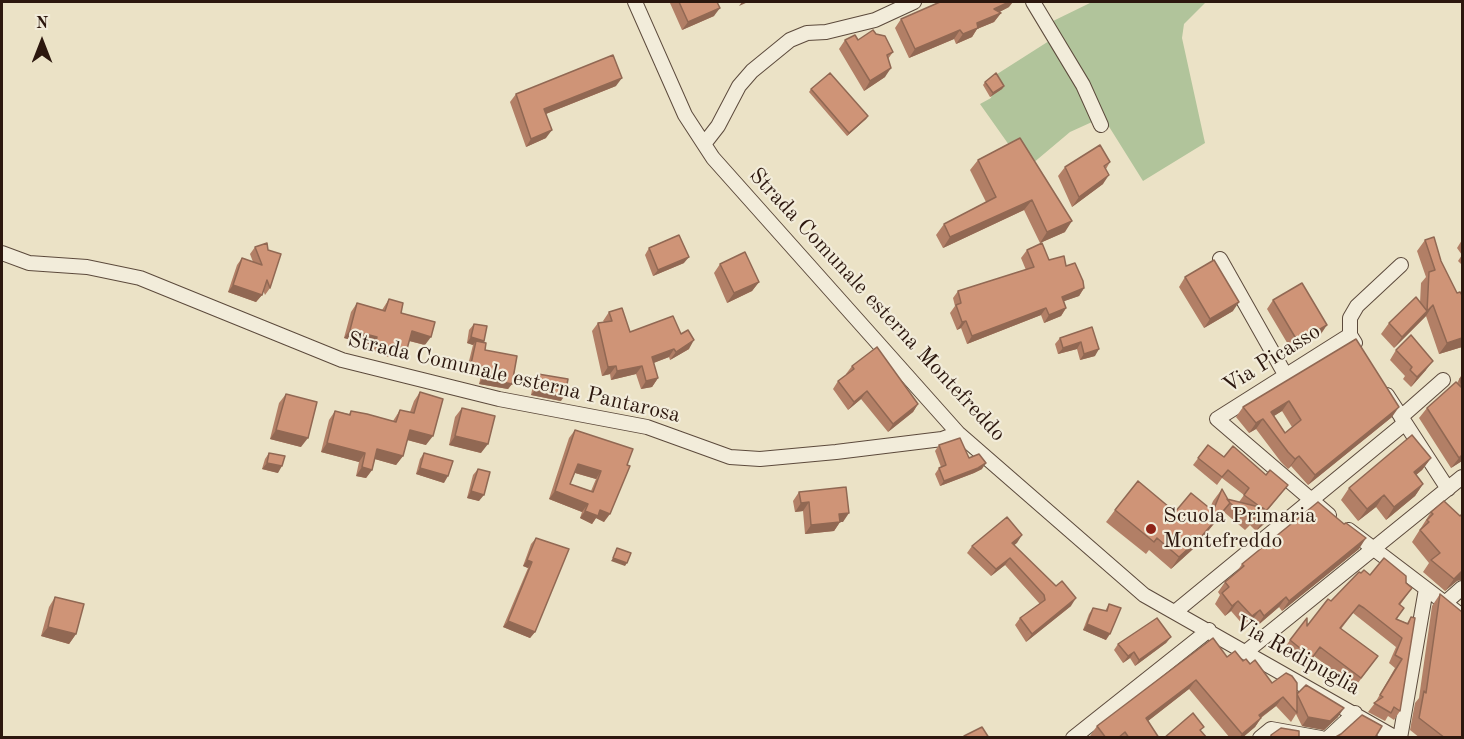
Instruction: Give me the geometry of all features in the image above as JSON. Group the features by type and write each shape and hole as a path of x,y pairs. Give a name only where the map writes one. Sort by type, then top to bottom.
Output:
{"street":[{"name":"Strada Comunale esterna Montefreddo","path":"635,2 685,115 704,144 748,199 958,432 1144,595 1175,612"},
{"path":"704,144 718,126 739,86 752,71 790,40 807,33 826,32 875,20 914,2"},
{"path":"1033,2 1083,85 1101,125"},
{"name":"Strada Comunale esterna Pantarosa","path":"2,253 29,263 87,267 140,278 342,360 499,399 647,427 730,457 760,459 836,452 942,439 958,432"},
{"path":"1220,259 1286,376"},
{"path":"1362,353 1350,335 1350,318 1357,306 1401,265"},
{"name":"Via Picasso","path":"1310,500 1217,419 1350,335"},
{"path":"1379,380 1448,489"},
{"path":"1175,612 1403,420 1443,381"},
{"path":"1247,651 1462,477"},
{"path":"1310,500 1462,616"},
{"path":"1445,603 1462,588"},
{"path":"1398,738 1426,589"},
{"name":"Via Redipuglia","path":"1175,612 1398,738"},
{"path":"1073,738 1209,630"},
{"path":"1328,738 1355,713"},
{"path":"1260,738 1271,729 1321,738"}],"green space":[{"path":"1092,2 1206,2 1184,24 1182,38 1205,143 1143,181 1103,117 1070,132 1026,169 980,104 991,98 994,76 1049,41 1049,23"}],"building":[{"path":"679,2 717,2 720,8 688,22"},
{"path":"940,2 1009,2 994,9 1001,13 977,23 978,28 963,34 960,30 915,49 901,19"},
{"path":"873,30 876,34 885,36 893,52 887,55 891,68 870,81 845,40 855,35 858,40"},
{"path":"613,55 622,78 544,109 552,130 531,139 516,94"},
{"path":"830,73 868,116 849,133 811,89"},
{"path":"996,73 1004,86 993,93 985,82"},
{"path":"1020,138 1072,221 1047,232 1032,200 950,237 944,224 996,197 978,160"},
{"path":"1100,145 1110,162 1104,166 1109,175 1079,197 1065,167"},
{"path":"679,235 689,257 658,270 649,248"},
{"path":"1434,237 1441,261 1457,293 1460,292 1462,295 1462,338 1447,343 1433,305 1402,337 1389,323 1416,297 1427,311 1429,272 1435,270 1425,240"},
{"path":"267,243 268,250 281,254 270,288 267,280 262,295 233,285 242,258 262,265 255,247"},
{"path":"1042,243 1049,260 1064,256 1066,266 1075,263 1084,288 1062,297 1066,308 1049,315 1046,308 972,336 966,321 962,322 956,305 961,303 958,291 1034,267 1027,250"},
{"path":"745,252 759,282 734,293 720,264"},
{"path":"1214,260 1239,302 1210,319 1185,277"},
{"path":"1302,283 1327,325 1298,342 1273,300"},
{"path":"389,299 403,303 401,313 435,322 431,337 412,331 407,349 395,346 394,349 376,341 377,337 350,330 357,303 385,311"},
{"path":"622,308 630,332 673,316 681,334 688,330 694,340 676,352 674,349 652,357 658,378 646,381 642,366 617,371 616,366 608,367 598,323 612,321 609,312"},
{"path":"474,324 487,326 484,341 471,337"},
{"path":"1092,327 1099,349 1084,354 1081,342 1063,348 1060,338"},
{"path":"1411,335 1433,361 1417,377 1410,370 1412,367 1396,350"},
{"path":"1356,339 1399,407 1315,475 1299,456 1295,459 1288,452 1263,419 1256,423 1243,407","holes":["1289,401 1301,420 1285,433 1271,412"]},
{"path":"476,341 486,343 485,350 517,356 512,384 483,378 485,367 471,364"},
{"path":"877,347 918,404 893,424 867,391 854,402 838,381 854,369 852,366"},
{"path":"538,374 568,379 565,395 536,389"},
{"path":"1456,382 1462,388 1462,455 1459,458 1427,408"},
{"path":"420,392 443,399 433,436 410,430 403,456 377,449 372,470 362,467 365,453 327,443 335,411 350,415 351,411 396,422 400,410 414,413"},
{"path":"286,394 317,402 308,438 276,430"},
{"path":"462,408 495,416 488,444 455,436"},
{"path":"575,430 633,449 627,465 630,466 610,514 600,510 598,516 585,511 588,504 555,491","holes":["578,464 601,471 593,492 570,484"]},
{"path":"1412,435 1431,458 1414,472 1423,484 1394,507 1384,495 1367,509 1349,488"},
{"path":"960,438 969,458 979,454 986,463 944,481 939,468 946,465 939,445"},
{"path":"1208,445 1224,457 1233,446 1266,475 1270,470 1288,485 1266,511 1244,495 1249,488 1228,470 1222,477 1198,458"},
{"path":"269,453 285,456 282,466 267,463"},
{"path":"424,453 453,461 448,476 420,468"},
{"path":"478,469 490,472 484,495 471,491"},
{"path":"1138,481 1175,512 1191,493 1213,511 1222,489 1230,503 1201,537 1179,557 1157,538 1154,542 1115,510"},
{"path":"846,487 849,513 839,514 840,522 811,525 809,502 801,503 799,492"},
{"path":"1227,499 1263,508 1271,514 1262,522 1257,515 1252,521"},
{"path":"1444,501 1460,516 1462,514 1462,571 1454,579 1431,560 1440,553 1420,530 1429,522 1427,520 1433,514 1431,512"},
{"path":"1318,502 1344,524 1346,523 1366,538 1289,601 1286,597 1264,616 1260,610 1252,616 1238,601 1232,606 1222,593 1229,587 1225,582 1244,566 1242,564"},
{"path":"1007,517 1022,535 1012,543 1056,586 1062,581 1076,598 1032,634 1020,618 1045,600 1044,595 1010,558 996,569 972,546"},
{"path":"536,538 569,549 535,632 508,621 532,562 527,560"},
{"path":"617,548 631,553 627,563 613,558"},
{"path":"1384,558 1406,576 1406,583 1412,588 1399,604 1404,608 1396,619 1408,624 1411,617 1415,618 1400,711 1394,707 1391,713 1374,703 1383,697 1380,695 1402,659 1395,655 1402,638 1364,608 1359,605 1340,628 1378,656 1361,678 1320,647 1312,658 1290,640 1307,618 1307,626 1328,599 1331,601 1359,572 1364,570 1370,575"},
{"path":"1440,594 1462,612 1462,738 1445,738 1419,718 1424,691 1426,693"},
{"path":"55,597 84,604 76,634 48,627"},
{"path":"1109,604 1121,608 1110,634 1087,624 1093,608 1107,611"},
{"path":"1157,618 1171,637 1139,660 1134,652 1128,656 1118,644"},
{"path":"1213,638 1227,657 1235,651 1243,661 1246,659 1250,664 1255,660 1272,683 1286,673 1292,676 1297,683 1297,713 1283,697 1259,715 1261,718 1242,734 1196,680 1146,718 1159,738 1129,738 1125,732 1118,738 1106,738 1097,726"},
{"path":"1306,685 1344,708 1330,721 1308,717 1297,694"},
{"path":"1193,713 1204,727 1200,730 1207,738 1164,738"},
{"path":"1362,715 1382,726 1376,736 1380,738 1334,738 1341,734"},
{"path":"982,727 989,738 965,738 964,736"},
{"path":"1281,728 1299,731 1299,738 1271,738 1271,735"}],"place":[{"name":"Scuola Primaria Montefreddo","path":"1151,529"}]}
